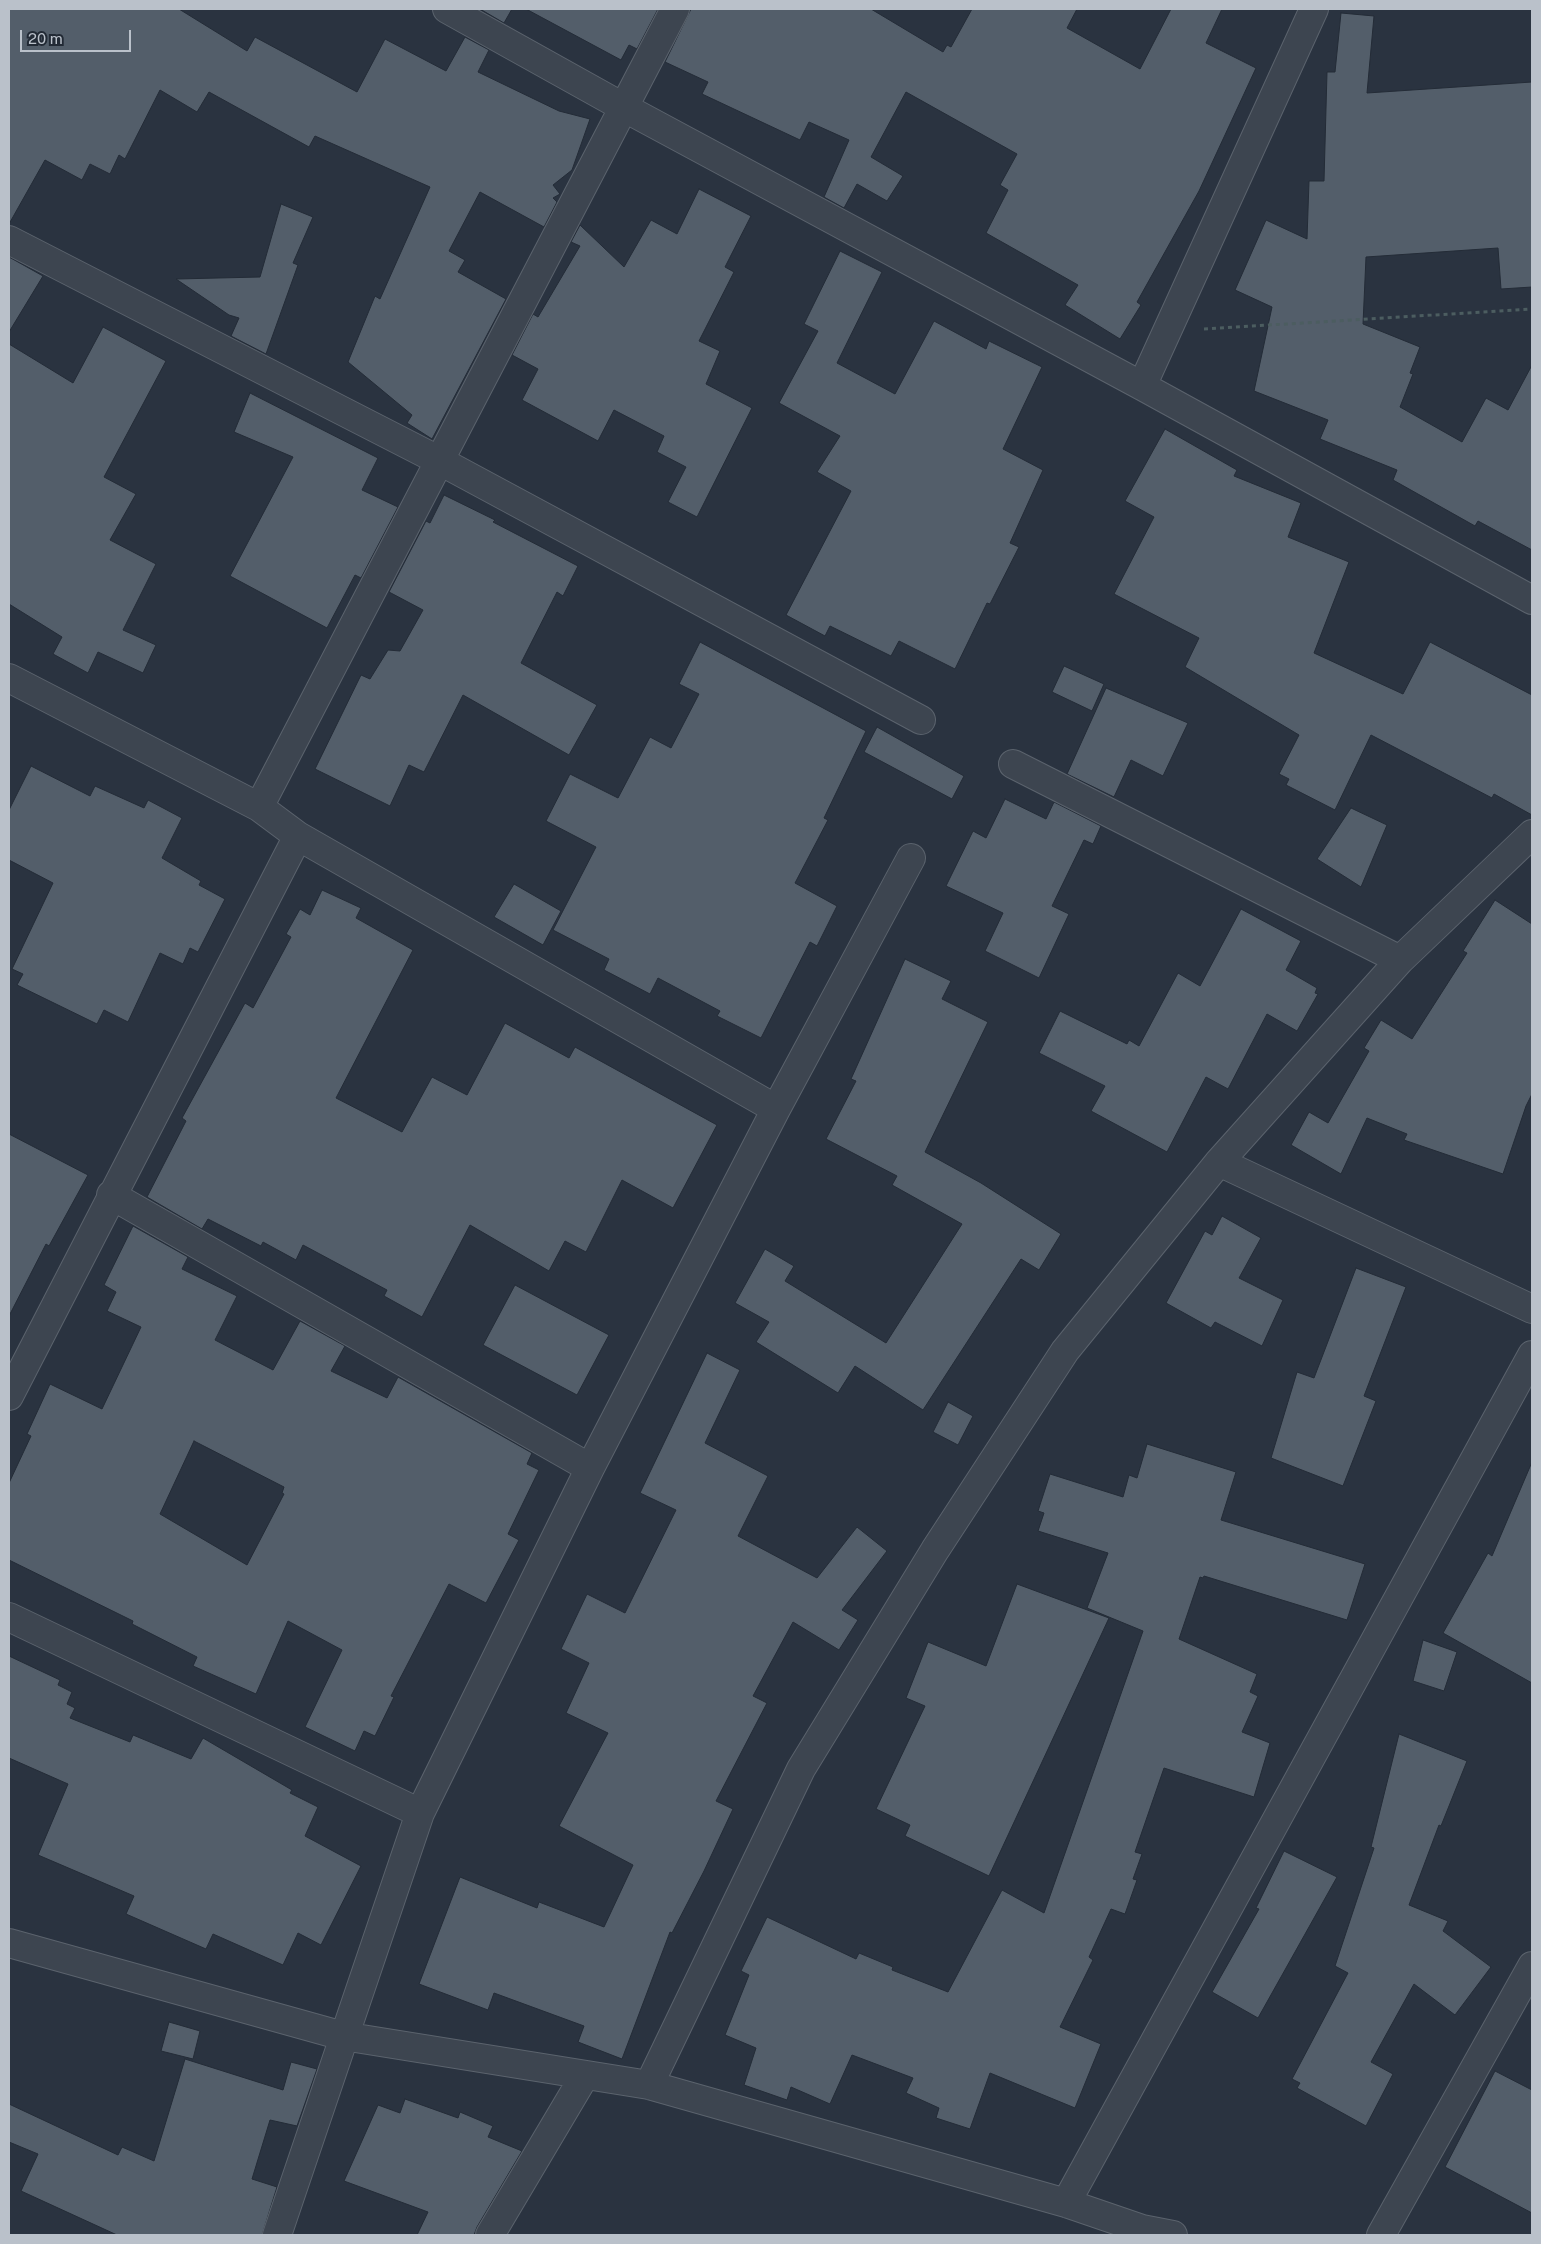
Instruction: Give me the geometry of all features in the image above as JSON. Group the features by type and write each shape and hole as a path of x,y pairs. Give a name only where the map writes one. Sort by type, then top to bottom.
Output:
{"street":[{"path":"447,9 623,107 1142,386 1532,600"},
{"path":"259,806 675,9"},
{"path":"1142,386 1314,9"},
{"path":"9,240 440,461 921,720"},
{"path":"9,678 259,806 298,836 776,1109"},
{"path":"1013,764 1400,960"},
{"path":"649,2085 801,1769 935,1550 1066,1351 1219,1162 1400,960 1532,834"},
{"path":"9,1396 111,1195 298,836"},
{"path":"277,2235 420,1813 590,1468 776,1109 912,858"},
{"path":"1219,1162 1532,1309"},
{"path":"111,1195 590,1468"},
{"path":"1066,2203 1532,1355"},
{"path":"9,1617 420,1813"},
{"path":"9,1943 343,2036 649,2085 1066,2203 1140,2232 1173,2235"},
{"path":"1381,2235 1532,1966"},
{"path":"490,2235 585,2075"}],"path":[{"path":"1166,331 1532,309"}],"building":[{"path":"9,9 179,9 247,51 255,37 357,92 385,39 446,71 465,37 489,50 478,72 559,111 590,119 572,170 553,185 560,194 553,198 557,202 544,227 480,192 449,251 465,260 458,272 506,299 432,439 407,423 412,415 348,362 375,296 380,299 430,187 315,136 309,147 209,92 197,112 160,90 125,159 119,155 110,174 90,164 82,180 45,160 9,224"},
{"path":"480,9 512,9 504,23"},
{"path":"526,9 658,9 637,49 629,45 621,60"},
{"path":"691,9 871,9 943,52 947,45 951,47 972,9 1077,9 1067,28 1140,69 1171,9 1222,9 1206,43 1256,68 1199,191 1137,302 1141,305 1120,339 1065,305 1078,285 986,233 1008,190 1000,185 1017,154 906,92 871,157 903,176 887,201 857,184 844,208 824,197 849,140 809,122 800,140 702,94 708,82 665,62"},
{"path":"1341,13 1374,16 1367,93 1532,82 1532,287 1501,289 1498,248 1366,257 1363,324 1420,347 1410,373 1413,374 1400,407 1462,442 1486,398 1508,410 1532,365 1532,550 1478,521 1475,526 1393,480 1397,470 1320,439 1328,420 1254,391 1272,307 1235,290 1266,220 1307,239 1309,181 1324,181 1327,72 1335,72"},
{"path":"699,189 751,216 725,267 734,272 699,341 720,351 706,384 752,408 697,517 668,502 686,467 657,452 664,436 614,410 598,441 522,400 538,369 512,355 533,314 538,317 580,246 571,242 580,225 624,267 651,220 677,234"},
{"path":"281,204 313,217 293,263 298,265 266,354 231,336 239,318 229,315 176,279 260,277"},
{"path":"840,251 882,272 837,363 895,394 934,321 986,349 989,341 1042,367 1003,449 1043,470 1010,543 1019,547 990,604 987,603 955,669 899,641 891,656 830,626 825,636 786,615 851,491 817,472 840,436 779,403 818,331 804,324"},
{"path":"9,257 43,276 9,332"},
{"path":"103,327 166,361 104,477 136,494 110,540 156,564 123,630 156,645 143,673 98,652 88,673 53,654 62,637 9,604 9,344 73,383"},
{"path":"250,393 378,458 362,490 398,507 361,578 355,575 327,628 230,576 293,457 234,432"},
{"path":"1165,429 1237,470 1234,476 1301,503 1288,537 1349,562 1314,653 1403,694 1430,642 1532,695 1532,815 1494,794 1492,798 1371,735 1335,810 1286,785 1289,779 1279,774 1299,735 1185,667 1199,638 1114,594 1154,517 1125,501"},
{"path":"444,495 495,520 493,522 578,566 563,596 557,592 521,663 597,705 569,755 463,695 424,772 409,765 390,806 315,769 361,675 370,679 388,650 400,651 423,610 389,592 426,521 430,523"},
{"path":"700,642 866,731 824,818 828,820 795,883 837,906 817,946 810,942 761,1038 717,1016 720,1011 658,978 650,994 604,970 609,959 553,930 596,847 546,821 570,774 618,798 650,737 671,748 699,694 679,684"},
{"path":"1064,666 1104,684 1092,711 1052,692"},
{"path":"1106,688 1188,723 1163,776 1131,760 1114,797 1067,774"},
{"path":"877,727 964,776 952,799 864,752"},
{"path":"31,766 90,796 95,786 144,808 148,800 182,818 162,858 201,881 199,885 225,899 198,952 190,948 183,964 160,953 128,1022 104,1010 97,1024 17,985 23,974 12,969 53,883 9,860 9,810"},
{"path":"1005,799 1046,819 1054,802 1101,826 1093,844 1084,840 1052,906 1069,914 1039,978 985,951 1003,913 946,886 973,831 986,838"},
{"path":"1351,808 1387,825 1361,887 1317,859"},
{"path":"514,884 561,911 543,945 494,917"},
{"path":"322,890 361,908 356,918 413,950 336,1098 402,1132 432,1077 467,1095 505,1023 569,1058 575,1047 717,1125 673,1208 622,1180 586,1252 565,1241 549,1271 470,1225 422,1317 384,1296 387,1290 303,1245 296,1260 263,1242 261,1246 208,1219 202,1229 147,1197 186,1121 182,1118 245,1003 253,1008 291,937 286,934 300,909 310,915"},
{"path":"1495,900 1532,924 1532,1094 1526,1106 1503,1174 1404,1140 1407,1134 1367,1118 1341,1174 1291,1145 1309,1112 1328,1123 1369,1051 1364,1048 1381,1020 1412,1039 1467,953 1463,951"},
{"path":"1241,909 1301,941 1286,970 1317,988 1315,993 1318,994 1297,1031 1267,1014 1228,1089 1206,1077 1167,1152 1091,1111 1105,1086 1039,1053 1060,1011 1127,1044 1129,1040 1139,1046 1178,973 1200,986"},
{"path":"905,959 951,981 942,999 988,1022 925,1152 981,1183 1061,1234 1039,1270 1021,1259 923,1410 855,1366 838,1393 756,1342 769,1322 735,1303 765,1249 794,1266 785,1281 886,1343 962,1224 892,1185 897,1176 826,1139 856,1081 851,1079"},
{"path":"9,1134 88,1175 49,1246 46,1244 9,1316"},
{"path":"1222,1216 1261,1238 1239,1278 1283,1300 1262,1346 1215,1322 1211,1328 1166,1303 1205,1231 1212,1235"},
{"path":"133,1226 188,1257 182,1269 237,1296 215,1340 273,1370 300,1321 345,1346 331,1371 387,1398 398,1377 532,1453 527,1464 539,1470 508,1534 519,1540 486,1603 449,1584 391,1696 394,1697 375,1736 364,1731 355,1751 305,1727 342,1650 288,1621 256,1694 193,1666 197,1657 132,1624 133,1621 9,1560 9,1483 31,1436 27,1434 50,1384 102,1409 141,1327 107,1311 116,1292 104,1285","holes":["194,1441 284,1487 282,1493 284,1494 247,1565 160,1514"]},
{"path":"1356,1268 1406,1287 1364,1396 1376,1401 1343,1486 1271,1458 1297,1372 1314,1378"},
{"path":"515,1285 609,1335 577,1395 483,1345"},
{"path":"707,1353 740,1370 705,1443 768,1476 738,1536 817,1578 857,1527 887,1551 842,1610 858,1620 839,1650 793,1622 753,1696 767,1703 716,1801 733,1809 704,1871 672,1933 670,1932 622,2059 578,2042 584,2026 494,1993 488,2010 419,1984 460,1877 537,1908 539,1902 604,1927 633,1865 559,1826 608,1733 566,1713 589,1663 561,1649 587,1594 625,1613 676,1510 640,1493"},
{"path":"948,1402 973,1416 958,1445 933,1432"},
{"path":"1147,1444 1236,1472 1221,1520 1365,1564 1347,1620 1204,1576 1203,1578 1200,1577 1179,1639 1257,1674 1250,1692 1258,1696 1242,1732 1270,1743 1254,1797 1164,1768 1135,1852 1142,1854 1133,1879 1137,1880 1125,1914 1111,1909 1089,1957 1093,1960 1060,2027 1101,2044 1075,2108 990,2073 970,2129 936,2118 939,2108 906,2093 913,2078 852,2055 830,2104 791,2087 787,2100 744,2085 756,2048 725,2035 749,1975 741,1971 767,1917 856,1959 859,1953 893,1967 892,1970 948,1992 1002,1890 1044,1913 1143,1631 1087,1608 1108,1553 1038,1531 1044,1513 1038,1511 1050,1474 1123,1497 1129,1475 1137,1478"},
{"path":"1532,1462 1532,1683 1443,1633 1488,1553 1492,1556"},
{"path":"1017,1584 1109,1618 989,1876 905,1836 910,1825 876,1809 925,1706 906,1698 928,1642 986,1666"},
{"path":"1423,1640 1457,1652 1444,1691 1413,1681"},
{"path":"9,1656 60,1680 58,1685 72,1692 67,1704 75,1708 70,1718 130,1742 133,1735 191,1759 203,1738 292,1790 290,1793 318,1807 305,1836 361,1866 321,1945 298,1933 283,1965 213,1934 206,1949 126,1914 134,1896 38,1855 68,1784 9,1758"},
{"path":"1399,1734 1467,1761 1441,1826 1439,1825 1409,1905 1448,1921 1443,1931 1491,1967 1455,2015 1414,1984 1371,2062 1393,2074 1366,2126 1297,2088 1300,2083 1292,2079 1348,1973 1335,1966 1374,1848 1371,1847"},
{"path":"1284,1851 1337,1877 1258,2018 1212,1992 1259,1909 1256,1908"},
{"path":"169,2022 200,2031 193,2059 161,2051"},
{"path":"185,2059 283,2090 291,2062 317,2069 297,2126 270,2120 252,2179 277,2187 262,2235 117,2235 21,2191 38,2154 9,2142 9,2104 118,2155 122,2147 154,2161"},
{"path":"1495,2071 1532,2090 1532,2213 1445,2167"},
{"path":"405,2099 458,2118 460,2112 493,2126 488,2137 522,2151 474,2235 417,2235 428,2212 344,2181 378,2105 400,2113"}]}
